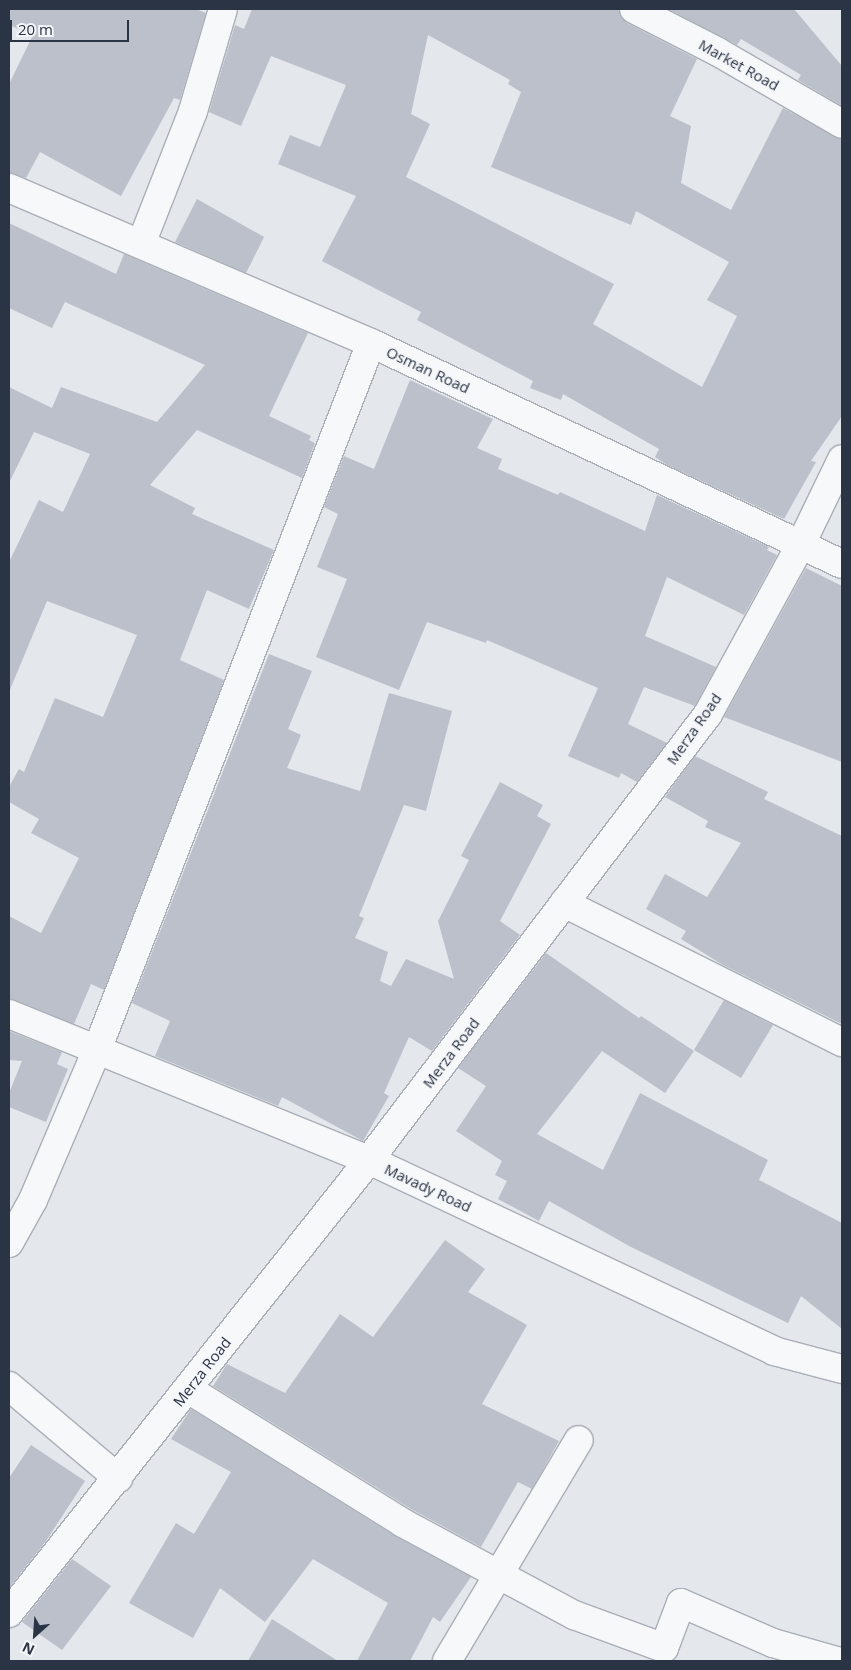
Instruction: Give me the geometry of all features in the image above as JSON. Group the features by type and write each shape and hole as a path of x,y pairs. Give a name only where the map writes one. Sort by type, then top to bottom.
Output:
{"street":[{"path":"141,244 193,112 223,9"},
{"name":"Market Road","path":"634,9 718,52 842,124"},
{"name":"Osman Road","path":"9,188 371,343 842,564"},
{"path":"9,1243 33,1200 97,1050 371,343"},
{"name":"Merza Road","path":"9,1613 369,1160 708,714 801,544 842,459"},
{"path":"564,902 842,1042"},
{"name":"Mavady Road","path":"9,1014 369,1160 774,1351 842,1369"},
{"path":"9,1386 118,1478"},
{"path":"188,1389 403,1523 498,1576 574,1615 664,1648 681,1603 773,1643 836,1661"},
{"path":"447,1661 579,1440"}],"building":[{"path":"9,9 196,9 206,13 180,100 174,98 121,196 40,152 26,178 9,173 9,84 33,35 9,25"},
{"path":"252,9 619,9 627,23 697,59 670,116 691,126 681,183 731,210 783,108 842,140 842,416 811,461 816,462 784,519 667,465 655,457 659,449 563,394 561,400 530,388 533,381 417,320 421,312 322,261 356,196 278,164 290,135 320,147 346,85 271,56 241,126 209,112 235,25 244,29","holes":["428,35 510,80 508,84 521,92 491,167 631,225 636,211 729,262 707,300 737,316 702,387 593,324 614,284 406,177 430,124 411,114"]},
{"path":"668,9 794,9 842,66 842,106 798,80 801,75 741,39 737,45"},
{"path":"197,199 264,237 246,273 175,242"},
{"path":"9,223 116,274 124,254 308,333 269,416 311,436 309,440 315,443 302,478 197,430 150,485 195,508 192,514 274,550 249,609 207,590 180,660 224,680 104,990 91,984 74,1024 9,999 9,916 41,933 79,858 31,833 39,819 9,802 9,787 19,769 24,772 55,698 103,717 137,635 47,601 9,692 9,562 39,500 63,512 90,454 34,432 9,483 9,387 52,408 61,387 157,422 205,365 65,302 52,328 9,308"},
{"path":"410,380 493,419 477,448 502,459 498,469 558,495 560,492 645,531 657,495 769,547 767,550 777,555 744,615 667,577 645,636 716,667 695,706 644,687 628,724 667,743 637,782 621,773 619,778 568,756 598,688 487,640 486,643 427,622 399,690 316,657 347,579 317,567 338,514 324,507 344,456 374,469"},
{"path":"806,568 842,586 842,762 724,717"},
{"path":"269,654 312,671 288,729 301,735 287,768 360,791 389,693 452,711 426,811 404,805 359,916 364,918 355,938 388,952 380,981 391,986 406,959 454,979 438,921 469,860 461,856 500,782 543,805 537,816 551,824 500,921 520,935 432,1051 409,1037 384,1093 389,1096 363,1141 282,1097 278,1106 155,1056 170,1021 132,1003"},
{"path":"695,756 768,792 764,799 842,836 842,1024 723,965 681,939 686,931 646,909 665,874 707,897 741,843 705,827 708,821 665,797"},
{"path":"546,953 639,1018 641,1016 694,1051 665,1093 602,1051 537,1134 603,1170 640,1093 768,1160 759,1180 842,1223 842,1329 801,1296 788,1323 631,1247 549,1201 539,1221 498,1199 507,1181 495,1175 502,1161 456,1131 486,1086 458,1068"},
{"path":"724,1000 773,1025 741,1078 694,1050"},
{"path":"9,1031 62,1052 57,1064 68,1069 46,1122 9,1107 9,1093 22,1061 9,1060"},
{"path":"445,1240 485,1269 468,1292 527,1325 482,1404 559,1441 532,1489 518,1482 481,1547 411,1509 213,1386 227,1364 285,1393 340,1314 373,1337"},
{"path":"191,1409 395,1536 471,1577 440,1622 433,1617 410,1661 357,1661 388,1603 313,1559 265,1622 220,1588 193,1638 129,1603 176,1523 194,1534 231,1472 171,1439"},
{"path":"31,1445 85,1481 46,1541 9,1588 9,1478"},
{"path":"72,1559 111,1586 62,1650 22,1622"},
{"path":"272,1619 338,1661 248,1661"}]}
